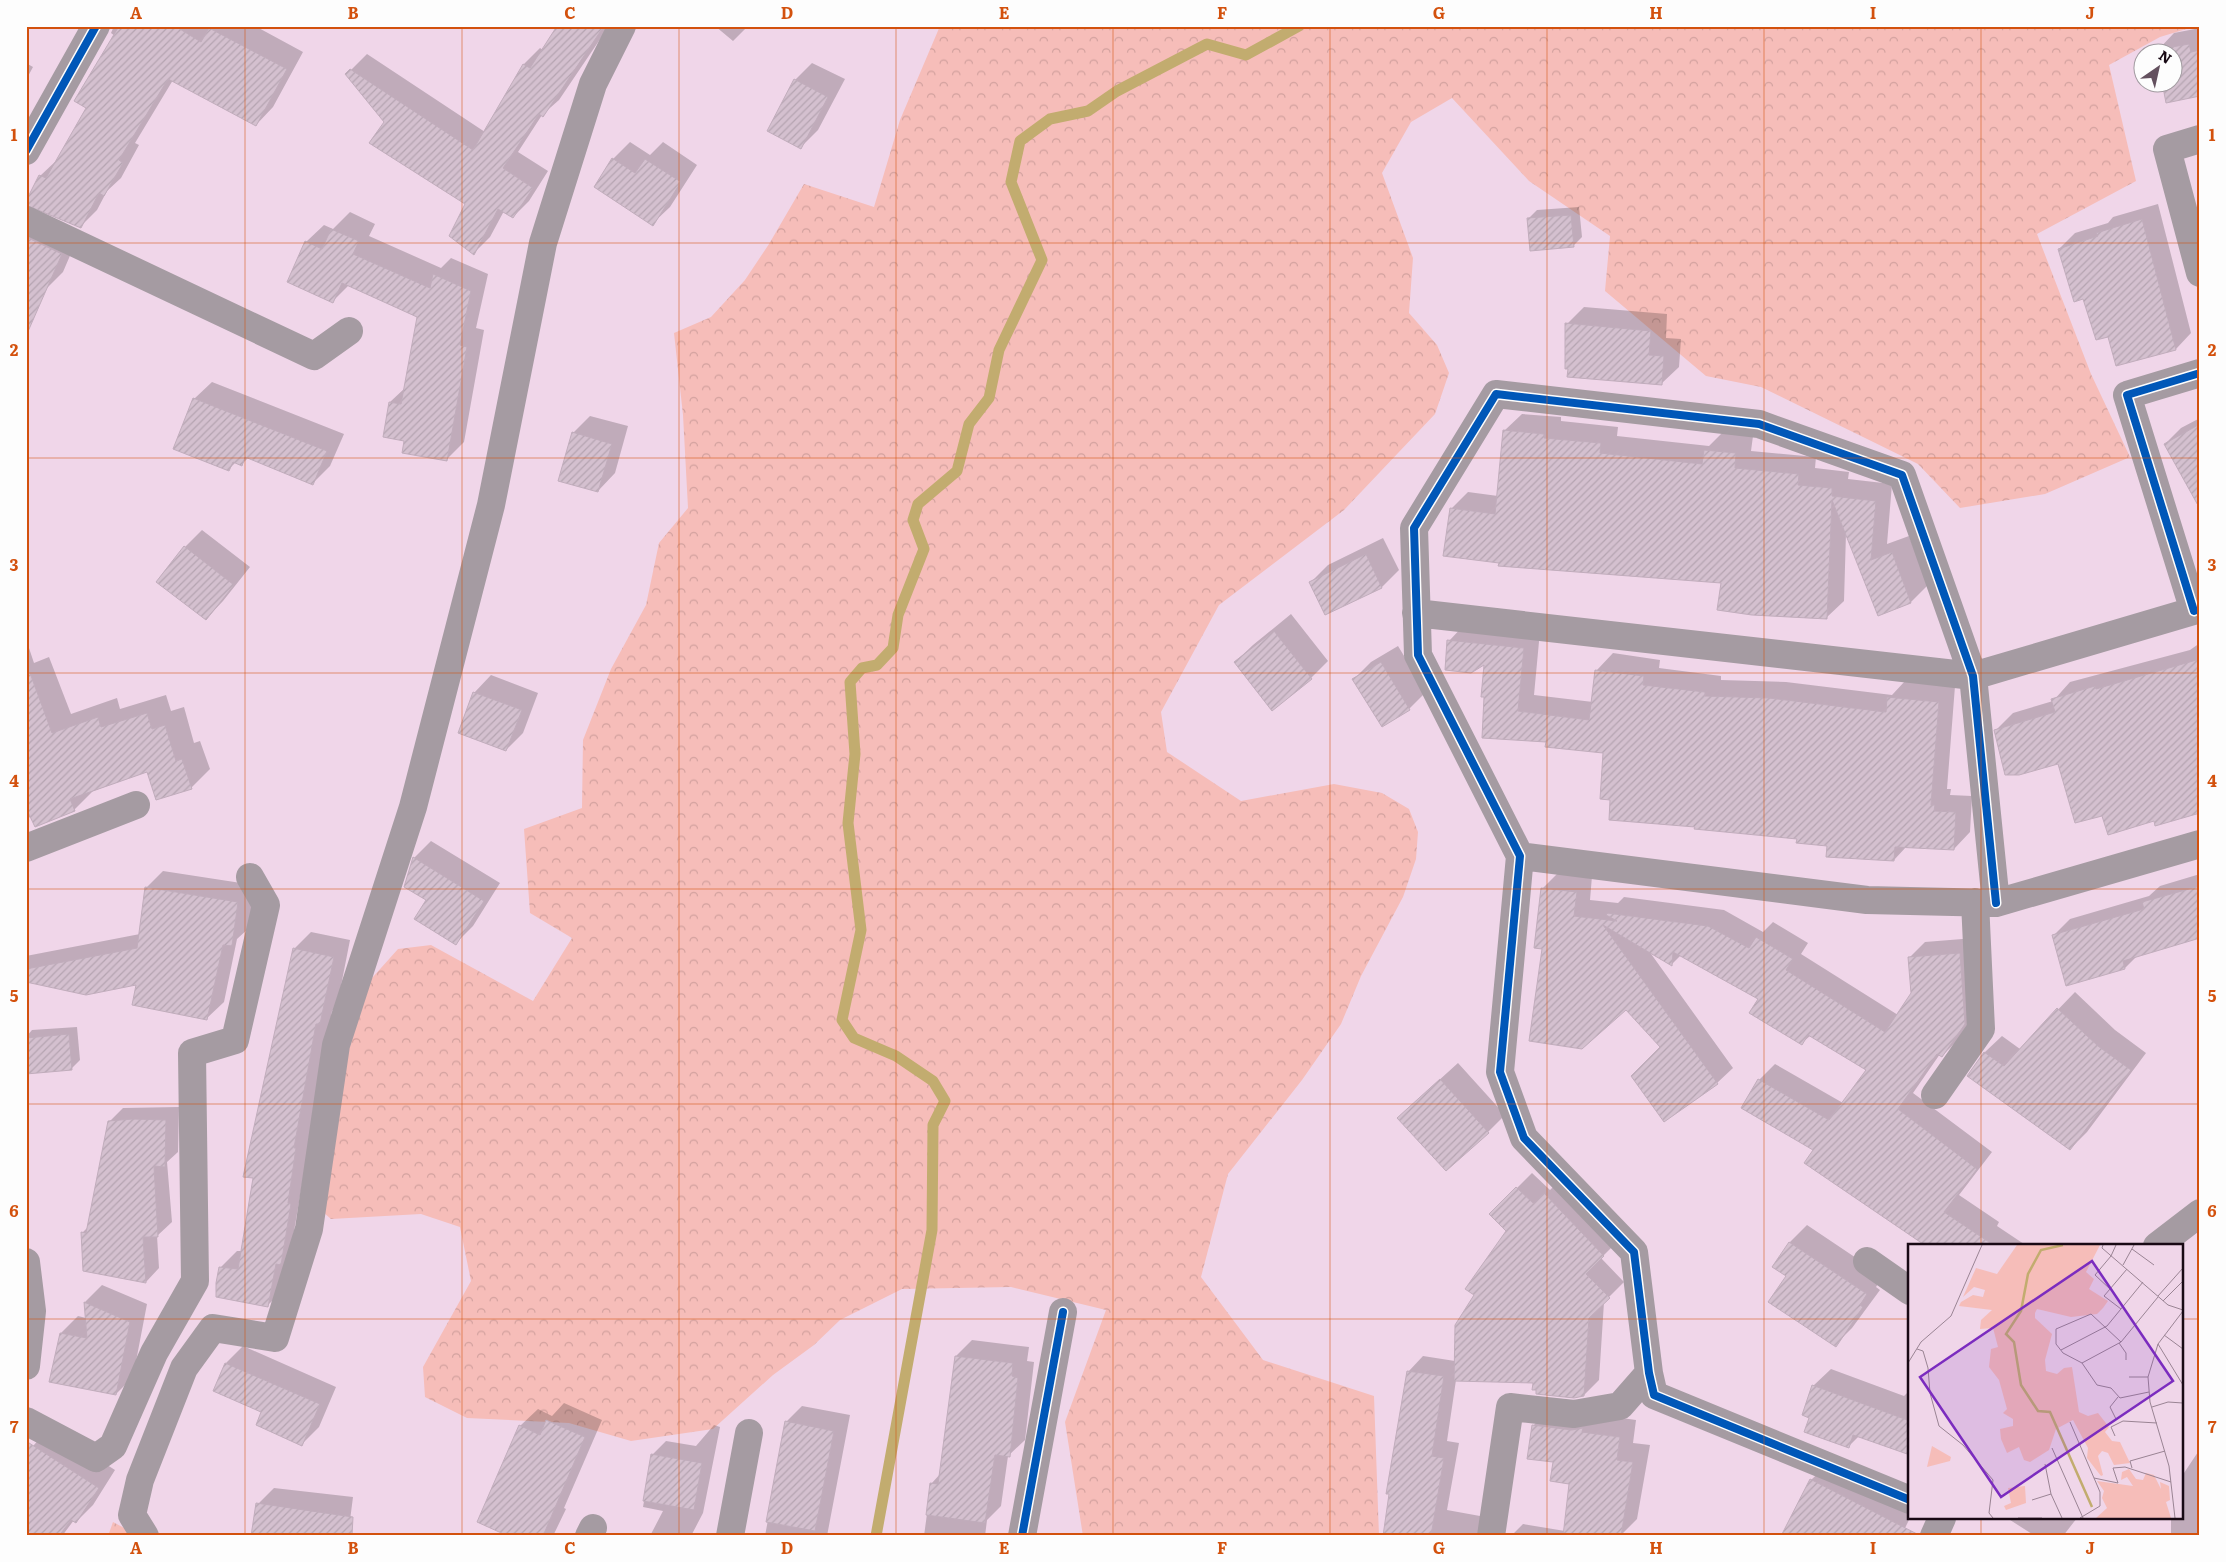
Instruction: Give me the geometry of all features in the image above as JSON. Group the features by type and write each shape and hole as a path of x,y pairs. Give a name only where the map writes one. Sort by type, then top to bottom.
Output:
{"street":[{"path":"26,151 96,26"},
{"path":"145,1536 132,1515 140,1480 184,1368 214,1328 275,1338 278,1329 309,1229 336,1045 413,807 491,505 543,243 593,84 622,26"},
{"path":"2200,139 2167,149 2200,272"},
{"path":"26,220 314,356 349,332"},
{"path":"1416,613 1973,676 2197,610 2127,395 2200,372"},
{"path":"1908,1499 1654,1395 1649,1373 1634,1252 1524,1138 1500,1072 1520,856 1418,655 1416,613 1414,528 1496,394 1758,424 1902,475 1973,676 1986,903 1981,1029 1935,1095"},
{"path":"26,848 136,805"},
{"path":"1520,856 1867,900 1986,903 2200,844"},
{"path":"26,1421 96,1458 113,1446 154,1353 195,1281 192,1053 235,1040 266,905 250,878"},
{"path":"2160,1244 2200,1213"},
{"path":"1867,1261 1908,1290"},
{"path":"26,1262 32,1311 26,1366"},
{"path":"1022,1536 1063,1312"},
{"path":"1491,1536 1510,1407 1574,1414 1620,1406 1649,1373"},
{"path":"730,1536 749,1433"},
{"path":"1934,1536 1941,1520"}],"green space":[{"path":"940,26 2196,26 2160,37 2151,42 2134,42 2134,51 2109,65 2136,181 2037,234 2091,374 2130,457 2045,494 1960,508 1918,464 1761,387 1706,376 1605,291 1610,236 1529,181 1452,98 1411,122 1382,173 1413,258 1409,313 1437,345 1449,373 1435,414 1344,510 1219,605 1161,712 1167,752 1241,801 1334,784 1382,793 1409,809 1418,832 1416,859 1403,897 1361,976 1341,1024 1302,1080 1228,1174 1201,1277 1263,1360 1374,1396 1379,1536 1083,1536 1065,1422 1106,1310 1011,1287 902,1289 840,1320 814,1345 773,1375 713,1429 631,1441 569,1423 467,1418 425,1397 423,1367 471,1281 460,1227 421,1214 331,1219 316,1206 345,1049 364,987 398,949 431,945 533,1001 572,938 530,913 524,829 582,808 583,740 611,669 646,605 659,543 688,508 683,415 674,333 711,317 745,280 769,244 804,184 874,207 900,120"},
{"path":"113,1522 139,1536 108,1536"}],"building":[{"path":"119,26 175,26 201,42 209,28 287,69 256,126 168,79 119,160 123,163 104,196 99,193 81,228 26,205 26,201 39,175 46,178 86,108 74,101"},
{"path":"557,26 604,26 543,117 539,114 503,168 533,188 513,218 498,209 474,255 449,236 465,204 369,143 384,122 345,74 350,69 473,150 523,64 530,68"},
{"path":"2189,44 2191,52 2200,50 2200,96 2166,103 2164,92 2184,92 2184,45"},
{"path":"794,79 828,97 801,149 767,131"},
{"path":"612,158 635,173 645,159 681,182 653,226 594,187"},
{"path":"1571,215 1574,247 1530,251 1527,218"},
{"path":"2142,219 2176,350 2116,366 2108,337 2096,340 2083,299 2074,302 2058,249 2098,236 2096,233"},
{"path":"331,229 359,241 353,254 430,288 433,274 471,291 460,345 467,347 447,461 402,453 404,441 383,437 389,402 401,404 417,317 342,283 333,303 287,282 305,241 322,249"},
{"path":"26,237 62,254 26,336"},
{"path":"1565,323 1651,331 1649,355 1664,356 1662,385 1567,377 1568,369 1565,369"},
{"path":"193,398 327,451 313,485 245,457 242,466 233,462 229,471 173,449"},
{"path":"2200,424 2200,509 2164,444"},
{"path":"1503,430 1544,434 1544,438 1601,443 1600,453 1702,464 1704,450 1736,453 1735,468 1799,474 1798,485 1832,488 1832,496 1876,501 1871,560 1892,552 1911,603 1878,616 1832,500 1827,619 1752,615 1717,610 1721,583 1498,566 1499,563 1443,556 1450,508 1495,514"},
{"path":"572,432 612,444 598,492 558,481"},
{"path":"184,546 234,585 206,620 156,582"},
{"path":"1366,554 1382,588 1325,615 1309,582"},
{"path":"1274,631 1312,679 1272,711 1234,662"},
{"path":"1447,640 1524,648 1518,711 1589,720 1595,670 1644,676 1643,685 1705,692 1705,696 1769,698 1886,712 1887,697 1939,702 1931,805 1935,805 1934,811 1956,812 1954,850 1895,847 1894,861 1826,857 1827,846 1796,843 1797,839 1694,829 1695,827 1609,820 1610,800 1600,799 1603,753 1545,747 1546,742 1482,738 1484,697 1481,697 1484,665 1471,673 1445,670"},
{"path":"2200,659 2200,813 2155,826 2154,821 2108,835 2102,816 2075,823 2058,764 2019,775 2005,775 1994,730 2055,712 2051,699 2095,686 2096,689"},
{"path":"1381,662 1410,710 1382,727 1352,679"},
{"path":"30,673 52,733 98,717 101,727 147,713 152,729 165,725 176,761 182,759 192,789 156,800 147,772 70,799 75,811 35,827 26,808 26,674"},
{"path":"473,692 522,710 506,751 458,733"},
{"path":"413,857 484,901 456,945 414,919 426,900 404,887"},
{"path":"2200,886 2200,938 2123,961 2125,969 2066,986 2052,935 2144,909 2142,902"},
{"path":"145,887 238,902 232,946 223,945 207,1020 132,1005 136,985 86,995 26,982 26,969 137,948"},
{"path":"1541,888 1577,892 1574,916 1617,921 1606,915 1607,913 1708,926 1749,948 1756,937 1793,959 1786,970 1885,1032 1911,993 1908,957 1960,953 1965,1024 1942,1057 1937,1054 1898,1109 1977,1169 1944,1212 1992,1244 1923,1244 1804,1163 1813,1150 1741,1108 1758,1079 1829,1120 1866,1070 1808,1035 1802,1045 1749,1013 1758,999 1673,952 1672,966 1603,925 1718,1084 1664,1122 1631,1076 1660,1047 1626,1010 1582,1049 1529,1041 1542,949 1534,948"},
{"path":"293,948 334,957 320,1024 316,1024 294,1148 296,1148 288,1203 291,1204 281,1265 276,1264 268,1307 216,1297 216,1283 219,1267 238,1269 253,1178 243,1177"},
{"path":"2057,1008 2098,1046 2131,1070 2070,1150 1967,1076 1984,1052 2004,1066"},
{"path":"69,1034 72,1070 26,1074 26,1038"},
{"path":"1440,1079 1489,1133 1446,1171 1397,1118"},
{"path":"133,1119 166,1120 165,1167 154,1166 158,1237 143,1237 146,1283 83,1271 81,1232 86,1233 108,1121"},
{"path":"1516,1187 1534,1204 1544,1193 1604,1256 1586,1274 1610,1298 1589,1318 1584,1396 1574,1398 1536,1394 1536,1390 1532,1390 1533,1383 1454,1381 1455,1325 1474,1295 1465,1289 1506,1231 1489,1214"},
{"path":"1789,1242 1867,1294 1860,1305 1863,1307 1836,1347 1768,1302 1786,1276 1772,1267"},
{"path":"84,1302 130,1322 116,1395 49,1382 60,1333 87,1338"},
{"path":"955,1356 1013,1363 1012,1376 1018,1378 1010,1457 995,1455 985,1523 926,1515 930,1483 938,1484"},
{"path":"225,1363 320,1404 302,1446 256,1425 261,1412 213,1391"},
{"path":"1407,1371 1444,1376 1432,1456 1444,1458 1431,1536 1383,1536 1389,1494 1386,1494"},
{"path":"1812,1385 1908,1420 1908,1454 1853,1435 1849,1448 1804,1432 1809,1418 1802,1415"},
{"path":"546,1420 585,1437 543,1536 508,1536 477,1522 519,1425 540,1435"},
{"path":"785,1421 834,1431 815,1531 766,1522"},
{"path":"1532,1425 1572,1430 1583,1428 1582,1432 1620,1437 1617,1460 1633,1462 1621,1536 1563,1536 1569,1484 1550,1481 1553,1462 1527,1459"},
{"path":"26,1441 99,1488 76,1523 71,1520 59,1536 26,1536"},
{"path":"651,1454 702,1463 694,1510 643,1501"},
{"path":"1810,1479 1919,1535 1919,1536 1781,1536"},
{"path":"256,1503 353,1517 352,1536 251,1536"}],"waterway":[{"path":"876,1536 932,1230 933,1125 945,1101 933,1081 896,1056 854,1038 842,1020 861,930 848,823 855,754 850,682 862,668 877,665 893,648 898,615 924,549 913,520 918,504 957,471 969,424 989,398 999,350 1042,260 1011,182 1020,141 1050,119 1088,111 1117,91 1207,44 1246,55 1299,26"}],"cycle path":[{"path":"26,151 96,26"},
{"path":"2194,611 2127,395 2200,373"},
{"path":"1908,1499 1654,1395 1649,1373 1634,1252 1524,1138 1500,1072 1520,856 1418,655 1414,528 1496,394 1759,424 1902,475 1973,676 1996,903"},
{"path":"1022,1536 1063,1312"}]}
